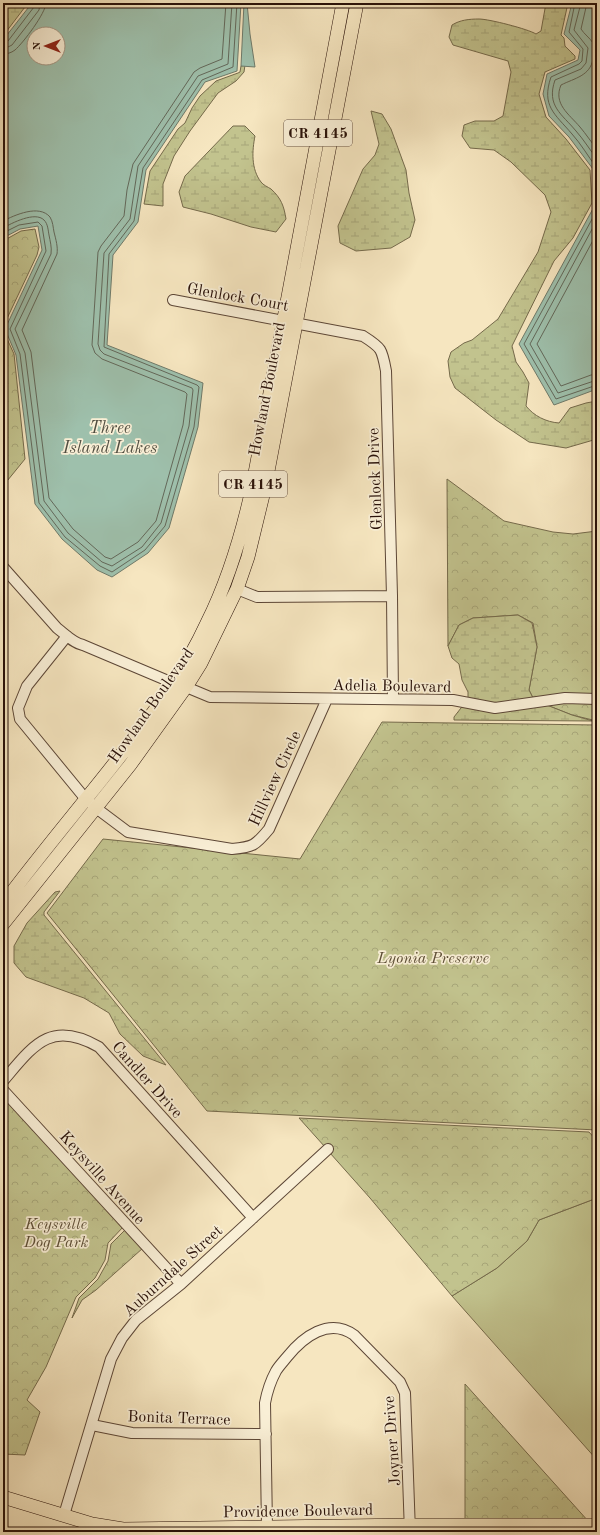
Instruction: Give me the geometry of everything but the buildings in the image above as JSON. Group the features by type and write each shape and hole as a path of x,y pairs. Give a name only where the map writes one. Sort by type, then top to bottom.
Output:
{"main road":[{"name":"Howland Boulevard","path":"3,924 45,870 92,804 184,666 210,616 230,567 245,520 252,489 344,3"},
{"name":"Howland Boulevard","path":"3,904 36,861 92,804 153,734 186,687 212,642 237,588 248,557 259,515 357,3"},
{"path":"184,666 187,674 184,678 186,687"},
{"name":"Providence Boulevard","path":"3,1498 92,1524 123,1529 410,1529 597,1525"}],"street":[{"name":"Glenlock Court","path":"173,300 296,322"},
{"name":"Glenlock Drive","path":"296,322 363,336 378,345 384,356 386,371 392,596 393,699"},
{"path":"3,567 57,628 67,636 79,644 83,644 173,683"},
{"path":"237,588 257,597 392,596"},
{"name":"Hillview Circle","path":"67,636 27,686 18,708 20,719 92,804 128,832 232,849 249,848 260,840 269,830 327,699"},
{"name":"Adelia Boulevard","path":"186,687 210,697 453,700 495,708 565,698 597,699"},
{"name":"Candler Drive","path":"3,1081 31,1049 45,1039 61,1036 72,1036 84,1039 99,1047 253,1218"},
{"name":"Keysville Avenue","path":"3,1090 181,1284"},
{"name":"Auburndale Street","path":"64,1515 111,1359 122,1338 136,1320 181,1284 328,1149"},
{"name":"Joyner Drive","path":"267,1528 265,1403 268,1390 276,1370 292,1350 310,1334 325,1328 336,1327 348,1330 354,1334 400,1382 405,1393 410,1529"},
{"name":"Bonita Terrace","path":"92,1425 132,1434 266,1434"}],"green space":[{"path":"3,3 28,3 3,36"},
{"path":"546,3 568,3 561,35 564,38 565,46 575,56 575,59 545,72 539,94 546,117 566,139 590,170 592,203 573,238 554,261 512,346 516,362 529,383 526,406 537,416 559,423 570,408 597,401 597,439 566,448 529,442 496,420 455,388 450,377 448,361 451,352 464,343 472,340 498,319 538,252 551,212 545,195 511,162 494,150 470,148 462,136 464,125 475,121 494,121 503,116 511,72 508,61 453,45 449,37 452,25 465,20 484,19 517,27 536,34 541,31"},
{"path":"245,65 244,72 236,81 218,93 174,156 163,184 163,206 144,204 150,171 178,129 185,123 200,96 216,81 240,72 241,66"},
{"path":"371,111 382,114 391,129 406,170 415,220 410,237 391,248 356,251 340,243 338,226 363,169 375,155 379,144"},
{"path":"233,126 245,126 255,136 253,160 255,171 262,183 271,189 282,202 286,219 276,232 251,227 183,207 179,192 185,176"},
{"path":"35,229 39,247 37,255 3,327 3,241 21,231"},
{"path":"3,330 14,354 25,459 3,486"},
{"path":"447,479 504,521 553,532 573,534 597,531 597,721 572,715 534,700 529,690 537,647 533,623 518,615 473,618 459,625 448,646"},
{"path":"518,615 532,623 537,647 529,690 534,700 572,715 593,721 454,720 454,717 468,699 468,692 462,680 459,664 452,658 448,646 459,625 473,618"},
{"name":"Lyonia Preserve","path":"382,722 597,725 597,1130 207,1111 47,913 103,839 300,859"},
{"path":"60,891 44,912 44,915 166,1065 143,1056 120,1034 109,1013 84,998 26,977 14,963 14,946 27,923 55,892"},
{"name":"Keysville Dog Park","path":"3,1097 124,1226 108,1243 105,1260 95,1278 76,1297 46,1367 27,1400 40,1412 25,1455 3,1454"},
{"path":"299,1118 589,1132 597,1141 597,1198 539,1220 527,1241 497,1268 452,1296 370,1198 330,1153 334,1149 328,1144 325,1147"},
{"path":"597,1198 597,1460 452,1296 497,1268 527,1241 539,1220"},
{"path":"126,1229 143,1248 96,1290 82,1300 72,1318 79,1298 98,1279 108,1261 111,1244"},
{"path":"465,1384 589,1522 465,1522"}],"water":[{"name":"Three Island Lakes","path":"32,3 241,3 237,71 205,82 146,170 138,222 113,255 107,345 203,383 198,427 169,528 148,553 112,577 97,570 62,539 35,504 16,355 5,329 42,250 38,226 20,229 3,238 3,40"},
{"path":"244,3 247,3 255,67 241,66"},
{"path":"572,3 597,3 597,389 554,405 519,344 595,205 593,169 569,137 549,116 543,94 547,74 578,60 580,50 564,34"}]}
